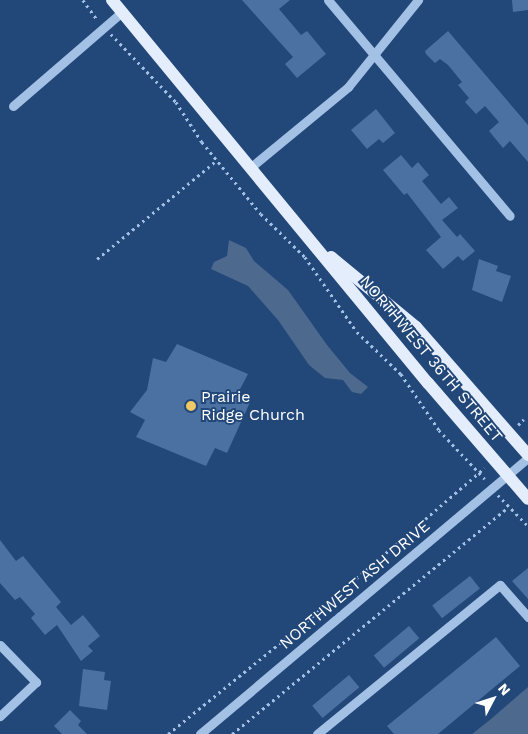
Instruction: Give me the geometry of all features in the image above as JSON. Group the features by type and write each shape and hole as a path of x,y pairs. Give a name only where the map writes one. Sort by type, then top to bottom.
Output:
{"main road":[{"name":"NORTHWEST 36TH STREET","path":"112,0 428,383 528,498"},
{"name":"NORTHWEST 36TH STREET","path":"310,239 416,327 528,457"}],"street":[{"path":"328,0 510,216"},
{"path":"251,167 348,87 376,56 418,0"},
{"path":"13,106 122,12"},
{"name":"NORTHWEST ASH DRIVE","path":"200,734 493,489 528,457"},
{"path":"317,734 500,585 528,617"},
{"path":"0,645 36,682 0,716"}],"path":[{"path":"83,0 104,27 176,102 217,160 274,230 305,257 357,332 401,374 439,430 479,472 508,507 528,526"},
{"path":"97,260 217,160"},
{"path":"508,434 524,419"},
{"path":"168,734 307,620 494,459"},
{"path":"232,734 508,507"}],"water":[{"path":"229,240 246,248 254,261 288,290 327,345 350,373 368,387 361,394 352,392 343,380 325,378 309,365 278,320 248,286 211,269 214,262 227,256"},
{"path":"528,687 528,734 472,734 491,719"}],"building":[{"path":"242,0 290,0 279,9 301,35 307,31 326,54 297,78 285,64 293,57"},
{"path":"512,0 528,0 528,10 513,12"},
{"path":"448,31 528,125 528,162 510,141 503,148 489,131 499,122 485,106 476,114 465,102 469,98 458,85 462,82 448,65 440,59 435,63 426,54 425,51"},
{"path":"376,109 395,133 383,143 379,139 367,149 351,130"},
{"path":"401,155 412,168 418,162 429,175 422,181 441,204 449,197 458,208 442,220 457,237 460,234 475,251 463,261 458,256 443,269 426,250 441,237 407,193 404,195 383,170"},
{"path":"479,259 498,266 496,271 511,276 502,302 472,290"},
{"name":"Prairie Ridge Church","path":"177,344 248,374 238,393 251,400 227,453 215,448 206,466 136,437 145,420 130,412 147,390 153,358 166,362"},
{"path":"0,540 16,561 23,556 61,602 56,607 71,625 83,615 100,636 88,646 93,651 81,661 57,625 45,635 31,618 35,614 20,597 15,600 0,583"},
{"path":"528,568 528,599 512,581"},
{"path":"470,576 480,589 442,618 432,606"},
{"path":"409,626 419,638 384,668 374,656"},
{"path":"496,637 520,666 438,734 394,734 387,726"},
{"path":"83,669 105,672 104,680 111,681 107,710 79,706"},
{"path":"349,675 359,687 323,718 312,706"},
{"path":"70,710 81,721 78,725 87,734 62,734 54,726"}],"place":[{"name":"Prairie Ridge Church","path":"191,406"}]}
